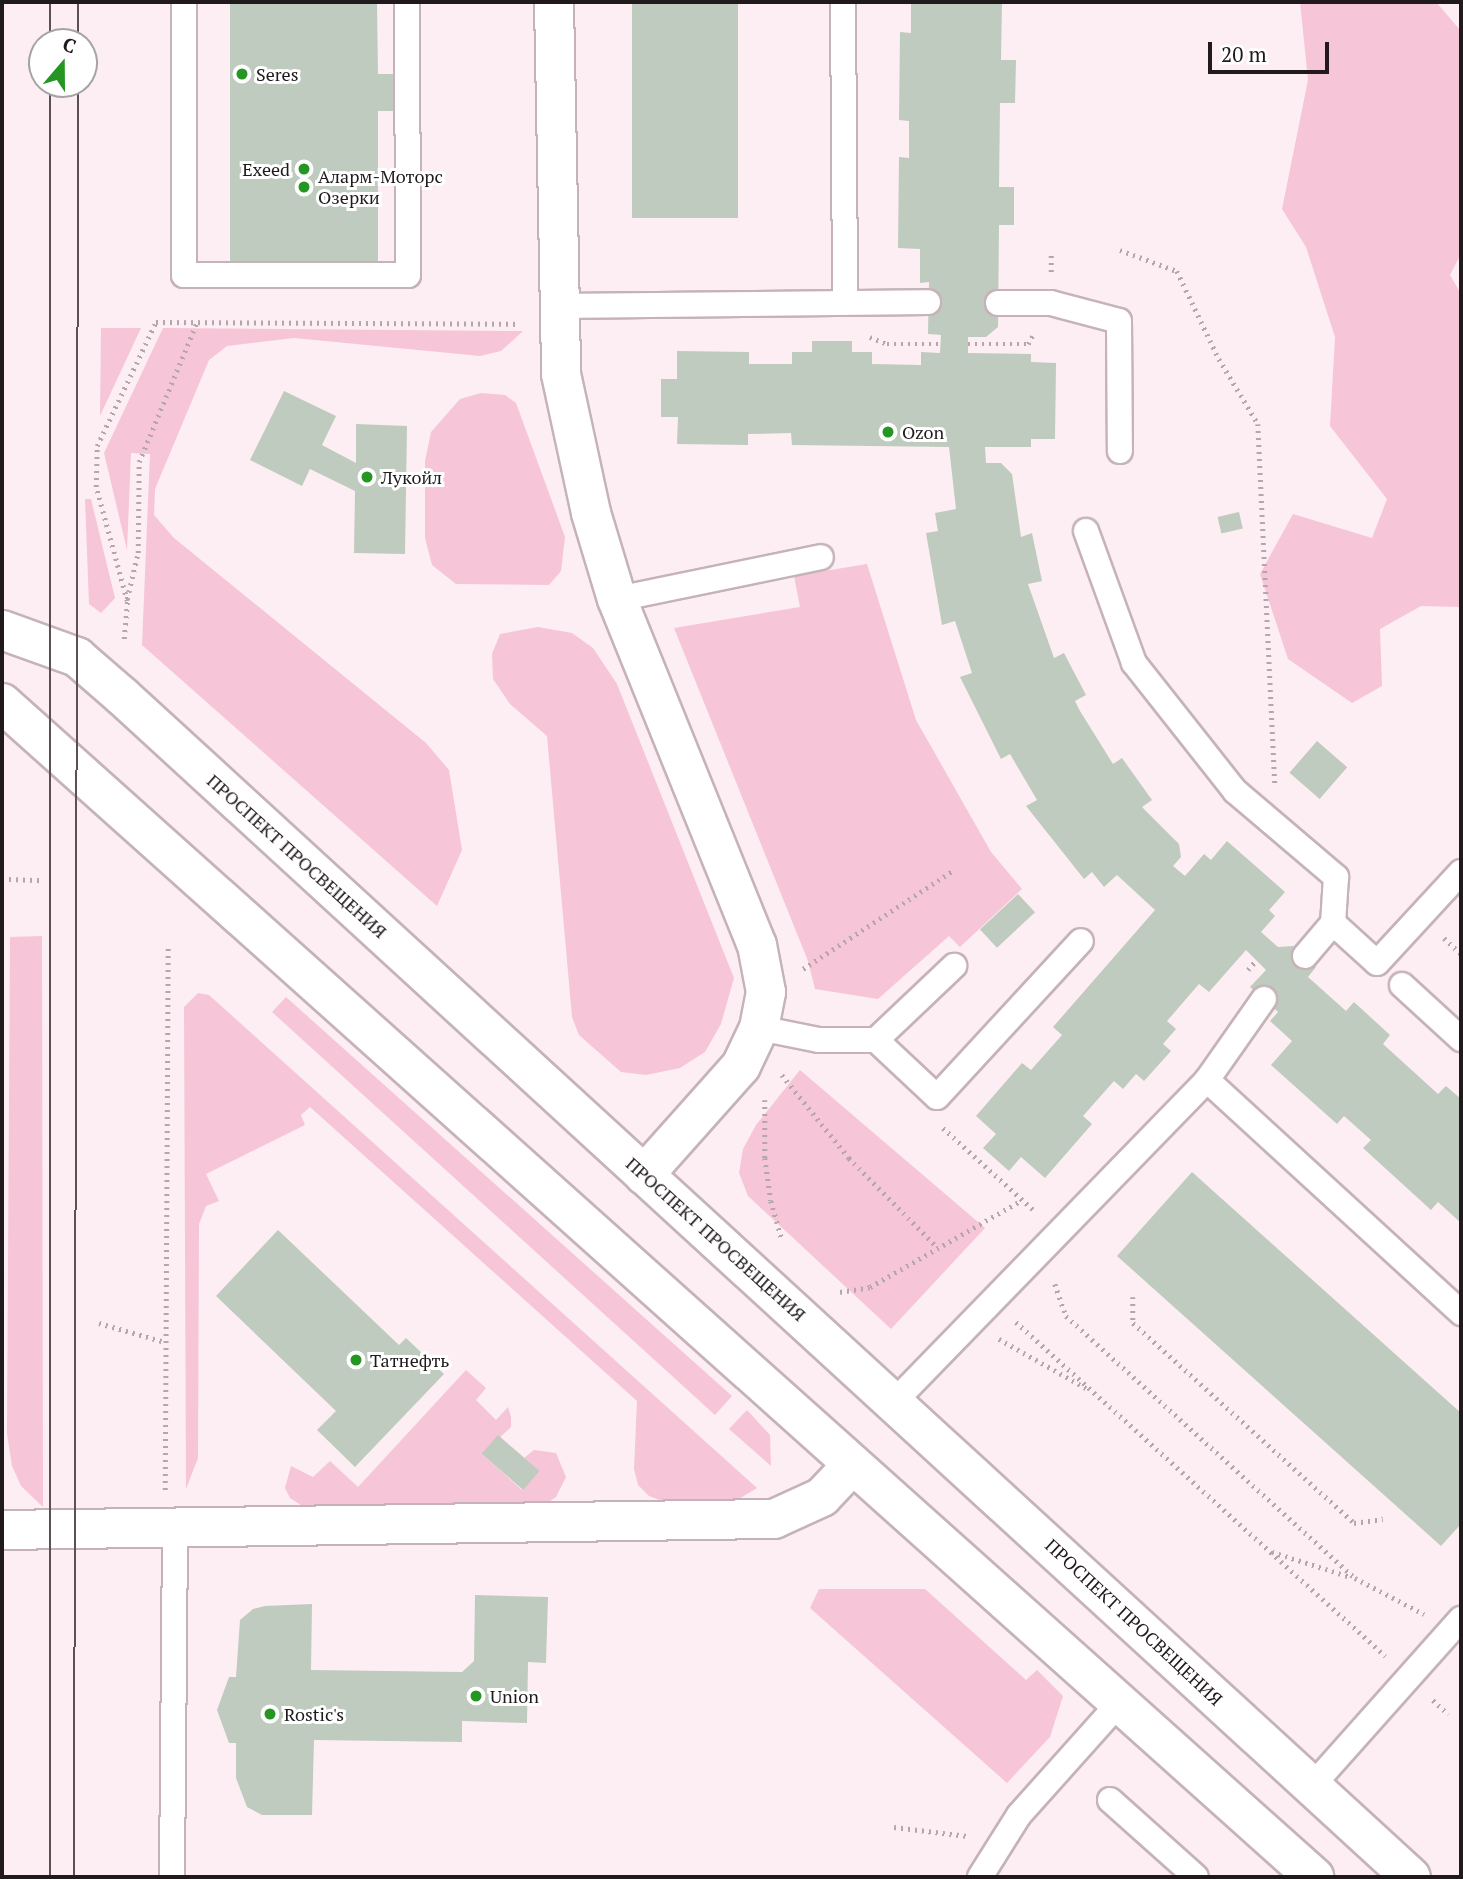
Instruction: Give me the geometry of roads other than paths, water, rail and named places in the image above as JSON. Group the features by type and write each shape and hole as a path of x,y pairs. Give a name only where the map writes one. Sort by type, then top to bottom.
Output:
{"main road":[{"path":"554,2 561,374 591,513 617,598 757,945 766,992 759,1028 741,1066 644,1175"},
{"name":"ПРОСПЕКТ ПРОСВЕЩЕНИЯ","path":"2,630 77,657 1411,1877"},
{"path":"2,704 74,763 852,1465 1121,1701 1314,1877"},
{"path":"2,1530 774,1519 822,1497 852,1465"}],"lane":[{"path":"184,2 184,275 408,275 407,2"},
{"path":"843,2 845,301"},
{"path":"558,315 845,301 929,302"},
{"path":"998,303 1051,303 1119,321 1120,451"},
{"path":"1086,531 1134,663 1235,791 1336,877 1333,923 1305,956"},
{"path":"617,598 821,557"},
{"path":"1333,923 1377,963 1461,872"},
{"path":"759,1028 819,1040 876,1040 937,1097 1081,941"},
{"path":"876,1040 954,967"},
{"path":"1402,985 1461,1039"},
{"path":"894,1402 1050,1238 1208,1080 1264,999"},
{"path":"1208,1080 1461,1313"},
{"path":"170,1528 172,1877"},
{"path":"1312,1786 1359,1718 1409,1677 1457,1624"},
{"path":"981,1877 998,1842 1121,1701"},
{"path":"1110,1800 1196,1877"}],"tram line":[{"path":"50,2 50,28"},
{"path":"78,2 78,28"},
{"path":"50,98 50,1877"},
{"path":"74,1877 78,98"}],"place":[{"name":"Seres","path":"242,74"},
{"name":"Exeed","path":"304,169"},
{"name":"Аларм-Моторс Озерки","path":"304,187"},
{"name":"Ozon","path":"888,432"},
{"name":"Лукойл","path":"367,477"},
{"name":"Татнефть","path":"356,1360"},
{"name":"Union","path":"476,1696"},
{"name":"Rostic's","path":"270,1714"}]}
